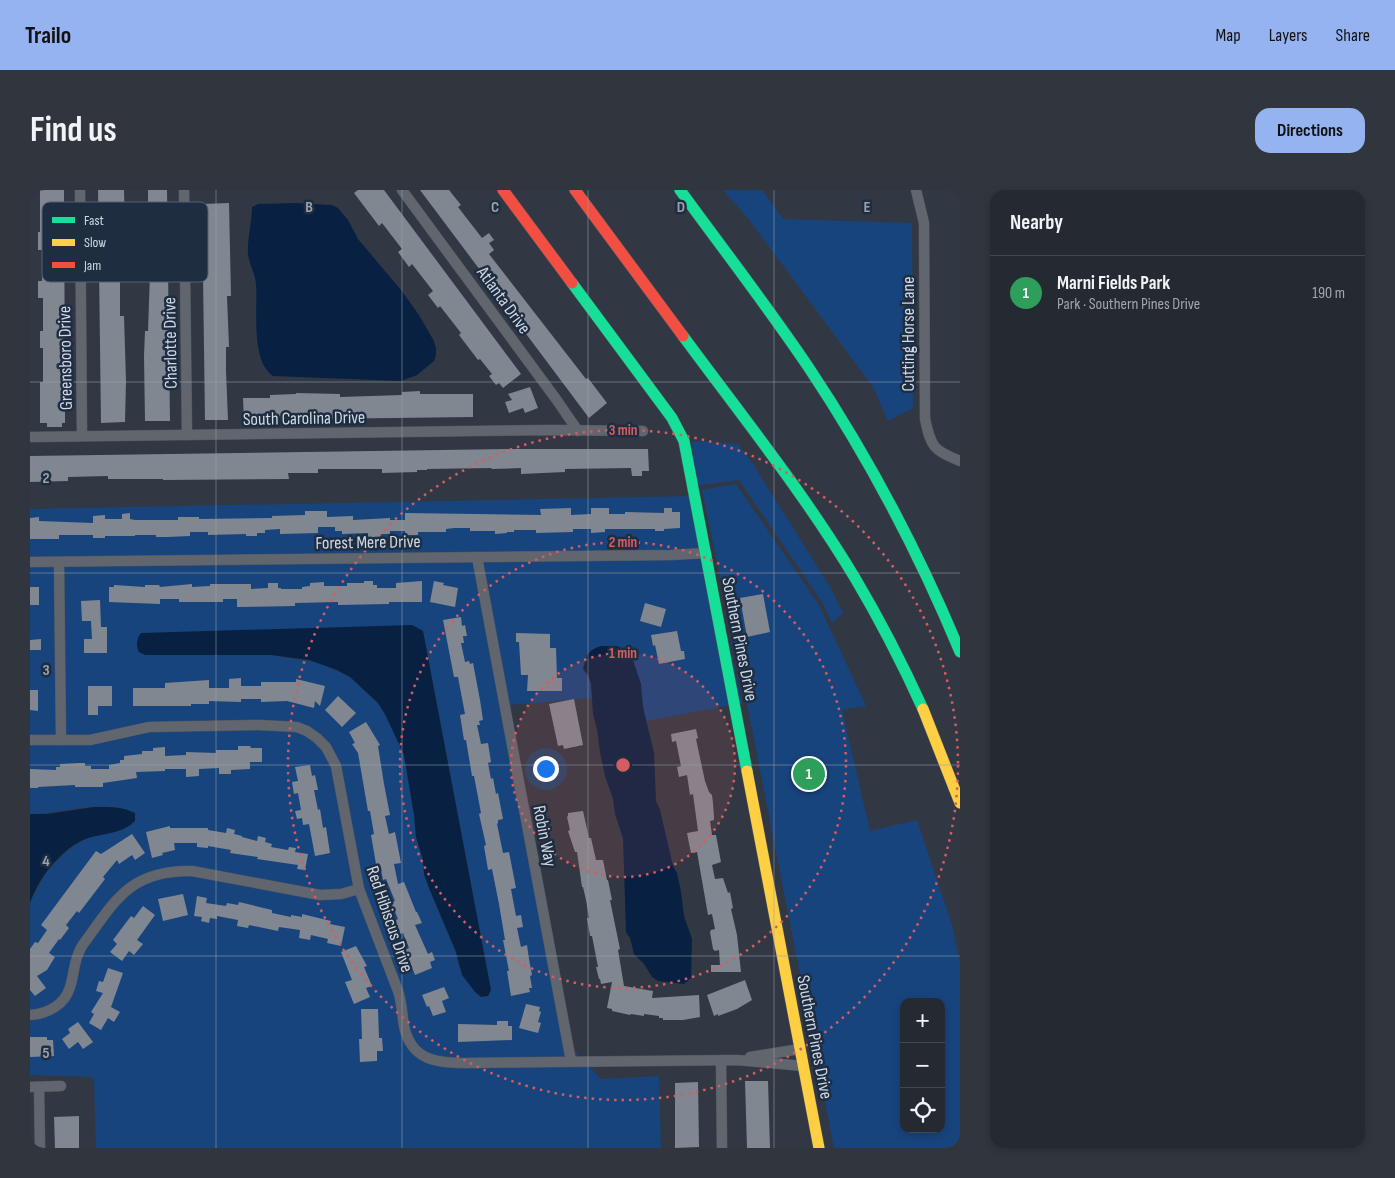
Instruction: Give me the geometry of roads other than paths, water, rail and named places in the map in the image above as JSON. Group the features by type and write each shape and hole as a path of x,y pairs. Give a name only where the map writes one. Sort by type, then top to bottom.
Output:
{"main road":[{"name":"Southern Pines Drive","path":"503,190 604,324 679,429 687,453 819,1148"},
{"path":"575,190 798,491 855,578 878,617 908,676 928,720 960,803"},
{"path":"680,190 809,367 845,425 900,523 931,584 960,652"}],"street":[{"name":"Atlanta Drive","path":"402,190 578,431"},
{"name":"Cutting Horse Lane","path":"916,190 924,223 925,419 929,436 935,449 960,461"},
{"name":"Greensboro Drive","path":"81,282 82,436"},
{"name":"Charlotte Drive","path":"185,282 187,435"},
{"name":"South Carolina Drive","path":"30,437 578,431"},
{"path":"578,431 644,431"},
{"name":"Forest Mere Drive","path":"30,562 477,557 706,552"},
{"name":"Robin Way","path":"477,557 571,1061"},
{"path":"59,562 61,740"},
{"name":"Red Hibiscus Drive","path":"30,740 90,740 138,728 160,726 286,726 307,731 317,738 326,747 336,766 359,889 402,1002 406,1036 420,1054 439,1063 737,1060 803,1066"},
{"path":"30,1015 47,1012 65,998 70,988 77,955 82,946 122,893 141,880 171,872 192,871 320,894 341,894 359,889"},
{"name":"Red Hibiscus Drive","path":"737,1060 800,1049"},
{"path":"721,1060 722,1148"},
{"path":"40,1148 34,1087 61,1086"}],"place":[{"name":"Marni Fields Park","path":"809,774"}]}
